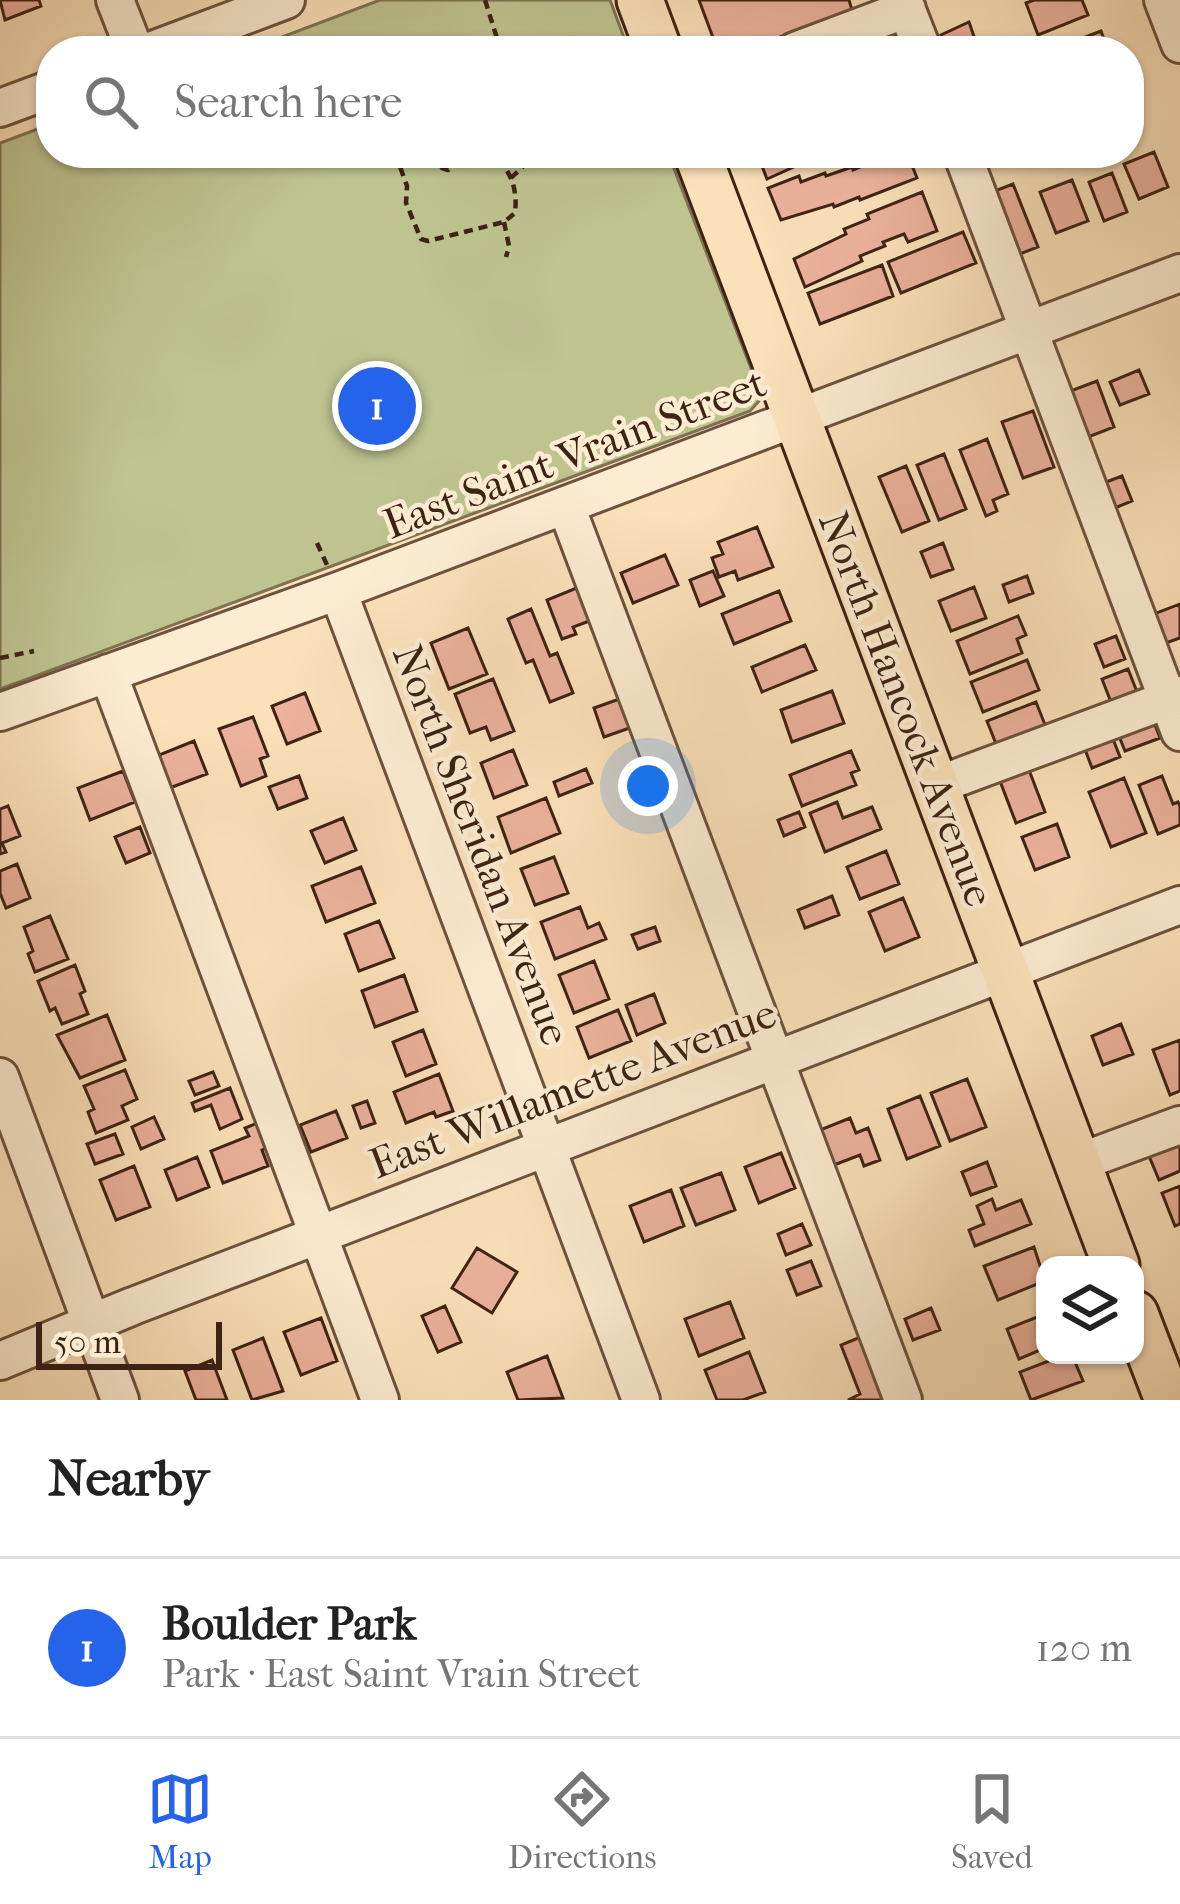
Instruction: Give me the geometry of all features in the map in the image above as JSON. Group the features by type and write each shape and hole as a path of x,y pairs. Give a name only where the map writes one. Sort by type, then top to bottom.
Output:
{"main road":[{"path":"640,0 653,36"},
{"name":"North Hancock Avenue","path":"703,168 1113,1256"},
{"path":"1144,1337 1168,1400"}],"street":[{"path":"115,0 129,36"},
{"path":"190,36 286,0"},
{"path":"1163,0 1180,44"},
{"path":"830,36 905,4 917,36"},
{"path":"0,108 36,95"},
{"path":"935,786 1176,709 968,168"},
{"name":"East Saint Vrain Street","path":"0,712 338,591 1180,273"},
{"path":"566,506 903,1400"},
{"name":"North Sheridan Avenue","path":"338,591 641,1400"},
{"path":"108,673 380,1400"},
{"name":"East Willamette Avenue","path":"0,1361 1180,905"},
{"path":"0,1077 120,1400"},
{"path":"1077,1163 1180,1124"}],"path":[{"path":"484,0 497,36"},
{"path":"401,168 407,185 406,203 421,238 428,241 504,222 515,213 517,197 506,168"},
{"path":"511,178 521,168"},
{"path":"504,222 506,257"},
{"path":"0,658 34,650"}],"green space":[{"path":"380,0 610,0 623,36 285,36"},
{"path":"36,130 36,168 674,168 759,389 759,401 750,411 0,689 0,143"}],"building":[{"path":"0,0 39,0 41,6 5,20"},
{"path":"699,0 849,0 852,10 783,36 712,36"},
{"path":"1082,0 1088,15 1038,35 1026,3"},
{"path":"969,22 974,36 941,36"},
{"path":"1154,152 1168,187 1139,199 1126,168 1144,168 1144,156"},
{"path":"763,168 791,168 767,179"},
{"path":"913,168 917,178 860,200 781,220 768,188 799,176 801,182 853,170"},
{"path":"1112,173 1127,212 1104,221 1089,182"},
{"path":"1072,180 1088,221 1056,233 1040,192"},
{"path":"1013,184 1038,247 1012,257 987,194"},
{"path":"922,192 937,231 908,242 904,234 883,242 885,246 860,256 862,261 805,287 794,259 846,234 844,229 869,219 867,214"},
{"path":"963,232 976,263 901,293 888,262"},
{"path":"882,265 893,296 820,324 808,293"},
{"path":"1139,370 1149,394 1120,405 1110,382"},
{"path":"1097,381 1114,427 1083,439 1065,393"},
{"path":"1033,411 1054,467 1023,478 1002,422"},
{"path":"987,439 1008,494 993,500 997,511 986,516 960,450"},
{"path":"944,454 966,509 939,520 917,465"},
{"path":"906,466 929,521 902,532 879,477"},
{"path":"1122,476 1132,501 1110,510 1101,484"},
{"path":"757,527 773,567 738,580 735,571 719,577 712,558 723,554 718,542"},
{"path":"943,543 953,569 931,577 921,552"},
{"path":"665,555 678,585 633,603 621,573"},
{"path":"713,571 724,596 700,606 690,580"},
{"path":"1027,576 1033,593 1009,602 1003,585"},
{"path":"579,587 592,620 573,627 576,634 562,639 547,600"},
{"path":"974,587 986,618 951,631 939,601"},
{"path":"779,591 791,621 734,644 722,614"},
{"path":"1180,604 1180,638 1163,644 1151,615"},
{"path":"531,609 550,656 557,653 573,693 550,702 533,660 526,663 508,619"},
{"path":"1018,616 1026,635 1017,639 1022,653 970,674 957,641"},
{"path":"468,628 487,674 449,689 431,643"},
{"path":"1116,636 1125,659 1104,667 1095,644"},
{"path":"805,645 816,670 762,692 752,667"},
{"path":"1027,660 1039,690 983,712 971,682"},
{"path":"1128,669 1137,692 1111,702 1102,679"},
{"path":"493,679 514,731 491,740 486,727 470,733 455,694"},
{"path":"832,691 844,723 792,742 781,710"},
{"path":"305,693 320,731 287,744 272,706"},
{"path":"628,696 638,725 604,737 594,708"},
{"path":"1036,702 1051,740 1002,759 987,721"},
{"path":"253,717 268,756 260,759 266,776 241,786 219,729"},
{"path":"1152,717 1160,738 1125,751 1117,731"},
{"path":"1111,734 1120,757 1092,768 1083,744"},
{"path":"194,741 207,774 167,789 154,757"},
{"path":"513,750 527,785 494,798 481,763"},
{"path":"851,751 859,770 851,773 856,785 802,806 790,775"},
{"path":"586,769 592,783 559,796 554,782"},
{"path":"1029,770 1045,812 1016,823 1000,781"},
{"path":"123,771 135,802 90,820 78,788"},
{"path":"299,776 307,798 278,809 269,787"},
{"path":"1162,776 1173,804 1180,806 1180,825 1158,834 1139,785"},
{"path":"1124,778 1146,833 1111,847 1089,792"},
{"path":"546,798 560,833 511,853 498,817"},
{"path":"837,802 843,818 872,807 881,829 825,852 810,813"},
{"path":"8,806 20,836 2,843 6,852 0,854 0,809"},
{"path":"799,812 805,827 784,836 778,820"},
{"path":"343,818 356,850 325,863 311,831"},
{"path":"1057,824 1069,857 1035,870 1022,837"},
{"path":"140,827 150,853 126,863 115,837"},
{"path":"886,851 899,884 860,899 847,867"},
{"path":"554,857 568,893 535,905 521,869"},
{"path":"17,864 30,898 6,908 0,871"},
{"path":"361,867 375,903 326,922 312,886"},
{"path":"832,896 839,915 805,928 798,910"},
{"path":"903,898 919,937 885,951 869,912"},
{"path":"580,907 588,928 599,923 606,939 555,959 541,922"},
{"path":"50,916 68,959 35,972 24,927"},
{"path":"379,921 394,958 359,971 345,934"},
{"path":"655,927 660,941 638,949 632,935"},
{"path":"594,961 609,999 574,1013 559,975"},
{"path":"75,965 88,1014 62,1024 55,1008 50,1011 38,981"},
{"path":"404,975 417,1011 375,1027 362,991"},
{"path":"654,994 665,1023 637,1035 626,1005"},
{"path":"618,1010 631,1041 589,1058 577,1027"},
{"path":"107,1015 125,1060 80,1078 57,1035"},
{"path":"1121,1024 1133,1054 1103,1065 1092,1036"},
{"path":"423,1030 436,1064 406,1076 393,1042"},
{"path":"1180,1040 1180,1091 1170,1095 1153,1050"},
{"path":"125,1070 137,1099 122,1106 128,1120 96,1133 88,1112 94,1109 84,1086"},
{"path":"213,1072 219,1086 195,1095 189,1081"},
{"path":"439,1074 453,1111 436,1117 434,1112 406,1123 394,1092"},
{"path":"967,1079 986,1127 950,1141 931,1093"},
{"path":"230,1088 242,1119 220,1129 211,1105 195,1111 192,1103"},
{"path":"920,1096 940,1146 907,1159 888,1109"},
{"path":"367,1101 375,1123 361,1128 353,1106"},
{"path":"336,1111 347,1138 311,1152 300,1125"},
{"path":"154,1117 164,1139 141,1149 132,1127"},
{"path":"850,1118 856,1133 868,1128 880,1160 864,1166 860,1155 834,1165 820,1130"},
{"path":"263,1121 272,1146 262,1150 268,1166 223,1183 211,1151 249,1136 245,1128"},
{"path":"115,1134 123,1154 95,1164 87,1144"},
{"path":"1180,1138 1180,1171 1159,1180 1147,1151"},
{"path":"781,1153 795,1188 759,1203 745,1167"},
{"path":"197,1157 209,1187 177,1200 165,1170"},
{"path":"987,1162 996,1186 971,1195 962,1172"},
{"path":"134,1166 150,1207 116,1220 100,1180"},
{"path":"721,1173 735,1210 696,1225 681,1188"},
{"path":"1180,1186 1180,1224 1175,1226 1162,1193"},
{"path":"671,1190 684,1226 644,1242 630,1206"},
{"path":"992,1199 996,1210 1021,1200 1031,1224 975,1246 969,1230 984,1224 977,1206"},
{"path":"802,1224 811,1245 786,1255 778,1234"},
{"path":"1034,1247 1036,1285 998,1300 984,1266"},
{"path":"477,1248 517,1272 492,1313 452,1288"},
{"path":"811,1261 821,1286 797,1295 787,1270"},
{"path":"730,1302 744,1338 699,1356 685,1319"},
{"path":"445,1306 461,1342 438,1352 422,1316"},
{"path":"931,1308 940,1330 913,1340 905,1319"},
{"path":"321,1318 337,1361 301,1375 284,1332"},
{"path":"1036,1318 1036,1352 1019,1359 1007,1329"},
{"path":"863,1336 888,1400 848,1400 860,1394 841,1345"},
{"path":"263,1338 283,1391 252,1400 233,1350"},
{"path":"749,1352 765,1392 743,1400 717,1400 705,1370"},
{"path":"547,1356 563,1398 518,1400 507,1372"},
{"path":"212,1360 227,1400 196,1400 185,1371"},
{"path":"1041,1364 1076,1364 1083,1381 1031,1400 1020,1372"}],"place":[{"name":"Boulder Park","path":"377,406"}]}
